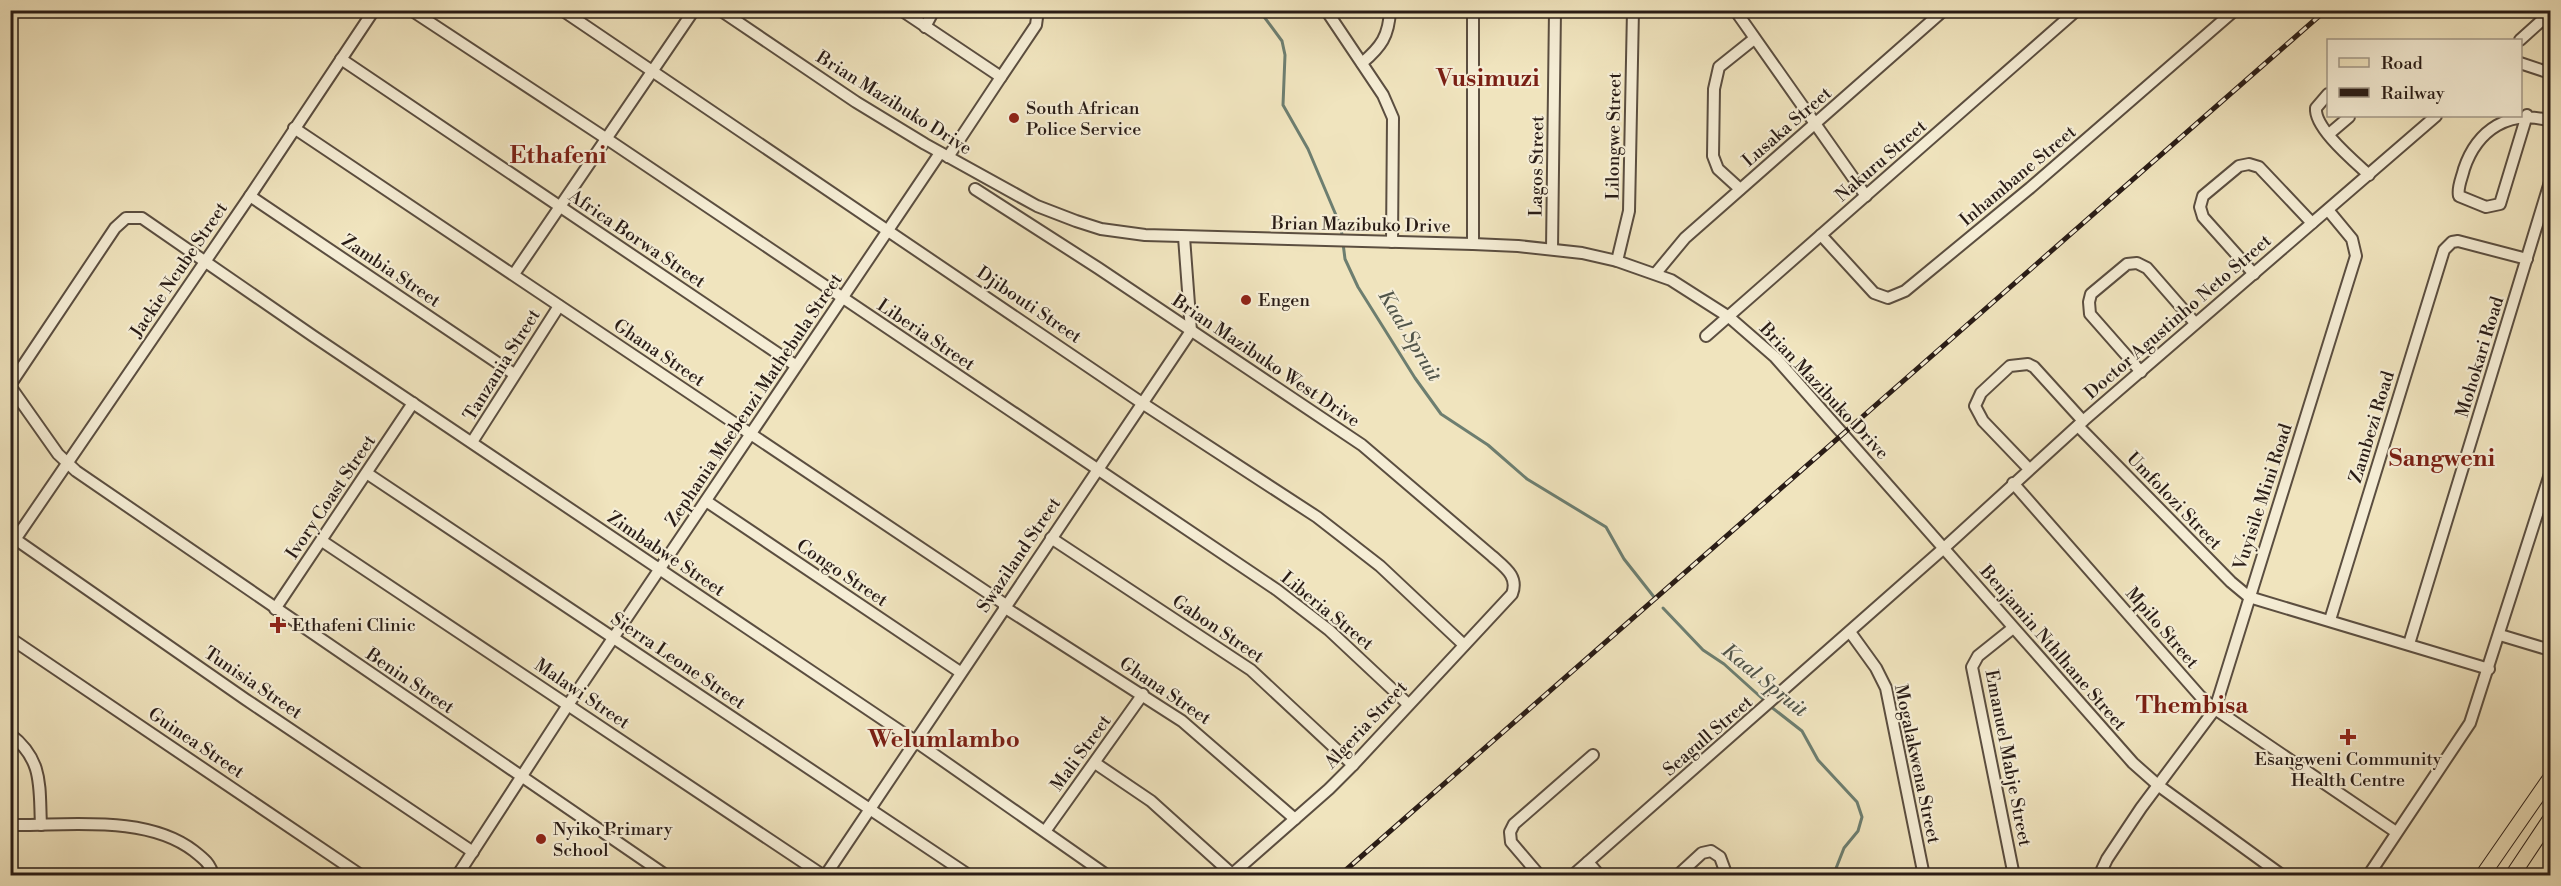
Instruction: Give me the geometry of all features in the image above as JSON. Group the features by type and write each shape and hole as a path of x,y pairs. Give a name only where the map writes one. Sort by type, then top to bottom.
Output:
{"main road":[{"path":"2482,876 2550,778"},
{"path":"2512,876 2550,819"}],"street":[{"name":"Jackie Ncube Street","path":"13,543 374,10"},
{"name":"Liberia Street","path":"411,10 607,139 1306,611 1408,704"},
{"name":"Djibouti Street","path":"562,10 1142,403 1270,485 1351,542 1464,645"},
{"path":"514,274 694,10"},
{"name":"Brian Mazibuko Drive","path":"720,10 856,102 944,155 1037,206 1076,222 1125,233 1184,237 1473,244 1552,249 1617,261 1656,273 1700,297 1729,317 1782,364 1944,548"},
{"path":"901,10 1001,77"},
{"path":"924,27 934,10"},
{"name":"Zephania Msebenzi Mathebula Street","path":"457,876 520,777 887,229 1001,77 1036,25 1038,10"},
{"path":"1326,10 1383,95 1393,118 1392,242"},
{"path":"1362,63 1376,51 1386,37 1390,10"},
{"path":"1473,10 1473,244"},
{"name":"Lagos Street","path":"1552,249 1555,10"},
{"name":"Lilongwe Street","path":"1617,261 1629,211 1633,10"},
{"path":"1735,10 1866,196"},
{"name":"Lusaka Street","path":"1656,273 1685,238 1944,10"},
{"name":"Nakuru Street","path":"1707,336 2077,10"},
{"name":"Inhambane Street","path":"1821,235 1874,293 1881,297 1896,296 1913,285 2030,188 2235,10"},
{"path":"2521,39 2550,13"},
{"path":"1740,189 1719,169 1713,156 1714,89 1719,67 1754,39"},
{"name":"Africa Borwa Street","path":"340,59 795,365"},
{"path":"2522,64 2550,73"},
{"path":"2327,95 2318,104 2316,112 2319,122 2368,175"},
{"path":"2521,117 2499,125 2477,142 2467,161 2458,188 2459,196 2486,207 2500,204 2527,115"},
{"path":"2522,117 2527,115 2550,121"},
{"path":"2329,134 2349,117"},
{"name":"Doctor Agustinho Neto Street","path":"1944,548 2080,423 2435,117"},
{"name":"Ghana Street","path":"294,128 1005,606 1143,694 1200,734 1295,819"},
{"path":"2254,274 2203,218 2200,207 2203,196 2239,166 2254,165 2312,223"},
{"name":"Mohokari Road","path":"2409,644 2550,182"},
{"name":"Brian Mazibuko West Drive","path":"975,189 1098,268 1380,459 1503,566 1510,574 1515,587"},
{"name":"Zambia Street","path":"250,196 514,374"},
{"name":"Vuyisile Mini Road","path":"2099,876 2124,833 2216,709 2356,256 2352,239 2328,210"},
{"name":"Zimbabwe Street","path":"10,386 115,228 126,218 142,218 1046,830 1108,876"},
{"path":"1184,237 1191,331"},
{"name":"Zambezi Road","path":"2330,620 2441,256 2447,245 2452,242 2465,242 2527,259"},
{"path":"2141,372 2090,314 2091,294 2127,264 2137,263 2147,267 2195,323"},
{"name":"Tanzania Street","path":"472,442 559,306"},
{"name":"Swaziland Street","path":"824,876 1191,331"},
{"name":"Umfolozi Street","path":"2029,469 1983,421 1975,406 1981,393 2010,366 2022,363 2034,367 2080,423 2226,578 2249,597"},
{"name":"Benin Street","path":"10,386 67,465 667,876"},
{"name":"Ivory Coast Street","path":"275,609 368,474 413,403"},
{"name":"Sierra Leone Street","path":"368,474 970,876"},
{"path":"2368,876 2461,740 2477,707 2550,474"},
{"name":"Mpilo Street","path":"2013,483 2200,696 2396,832"},
{"name":"Congo Street","path":"706,501 960,672"},
{"name":"Gabon Street","path":"1051,538 1251,670 1353,765"},
{"name":"Malawi Street","path":"322,541 824,876"},
{"name":"Tunisia Street","path":"13,543 473,852"},
{"name":"Benjamin Nthlhane Street","path":"1944,548 2144,774 2283,876"},
{"name":"Seagull Street","path":"1572,876 1944,548"},
{"name":"Algeria Street","path":"1231,875 1353,765 1512,594 1515,587"},
{"path":"2249,597 2489,669"},
{"name":"Emanuel Mabje Street","path":"2013,628 1978,656 1974,661 1972,674 2014,876"},
{"name":"Mogalakwena Street","path":"1850,632 1876,668 1888,694 1924,876"},
{"path":"2500,635 2550,650"},
{"name":"Guinea Street","path":"10,638 362,876"},
{"name":"Mali Street","path":"1046,830 1143,694"},
{"path":"10,734 28,751 37,767 41,825"},
{"path":"1540,876 1511,842 1510,832 1514,824 1593,755"},
{"path":"1095,763 1151,801 1231,875"},
{"path":"10,825 137,827 159,832 177,840 203,858 209,865 213,876"},
{"path":"1677,876 1702,853 1711,851 1720,857 1727,876"},
{"path":"1588,862 1600,876"}],"waterway":[{"name":"Kaal Spruit","path":"1259,10 1282,41 1285,55 1283,105 1308,149 1341,227 1345,259 1358,287 1415,378 1441,414 1488,445 1527,479 1606,527 1624,559 1654,597"},
{"name":"Kaal Spruit","path":"1663,608 1703,650 1724,664 1765,701"},
{"name":"Kaal Spruit","path":"1770,706 1802,731 1818,760 1857,802 1862,817 1858,831 1844,848 1833,876"}],"railway":[{"path":"1339,876 2326,10"}],"place":[{"name":"South African Police Service","path":"1014,118"},
{"name":"Engen","path":"1246,300"},
{"name":"Ethafeni Clinic","path":"278,625"},
{"name":"Esangweni Community Health Centre","path":"2348,737"},
{"name":"Nyiko Primary School","path":"541,839"}],"district":[{"name":"Vusimuzi","path":"1488,79"},
{"name":"Ethafeni","path":"558,156"},
{"name":"Sangweni","path":"2442,459"},
{"name":"Thembisa","path":"2192,706"},
{"name":"Welumlambo","path":"944,740"}]}
